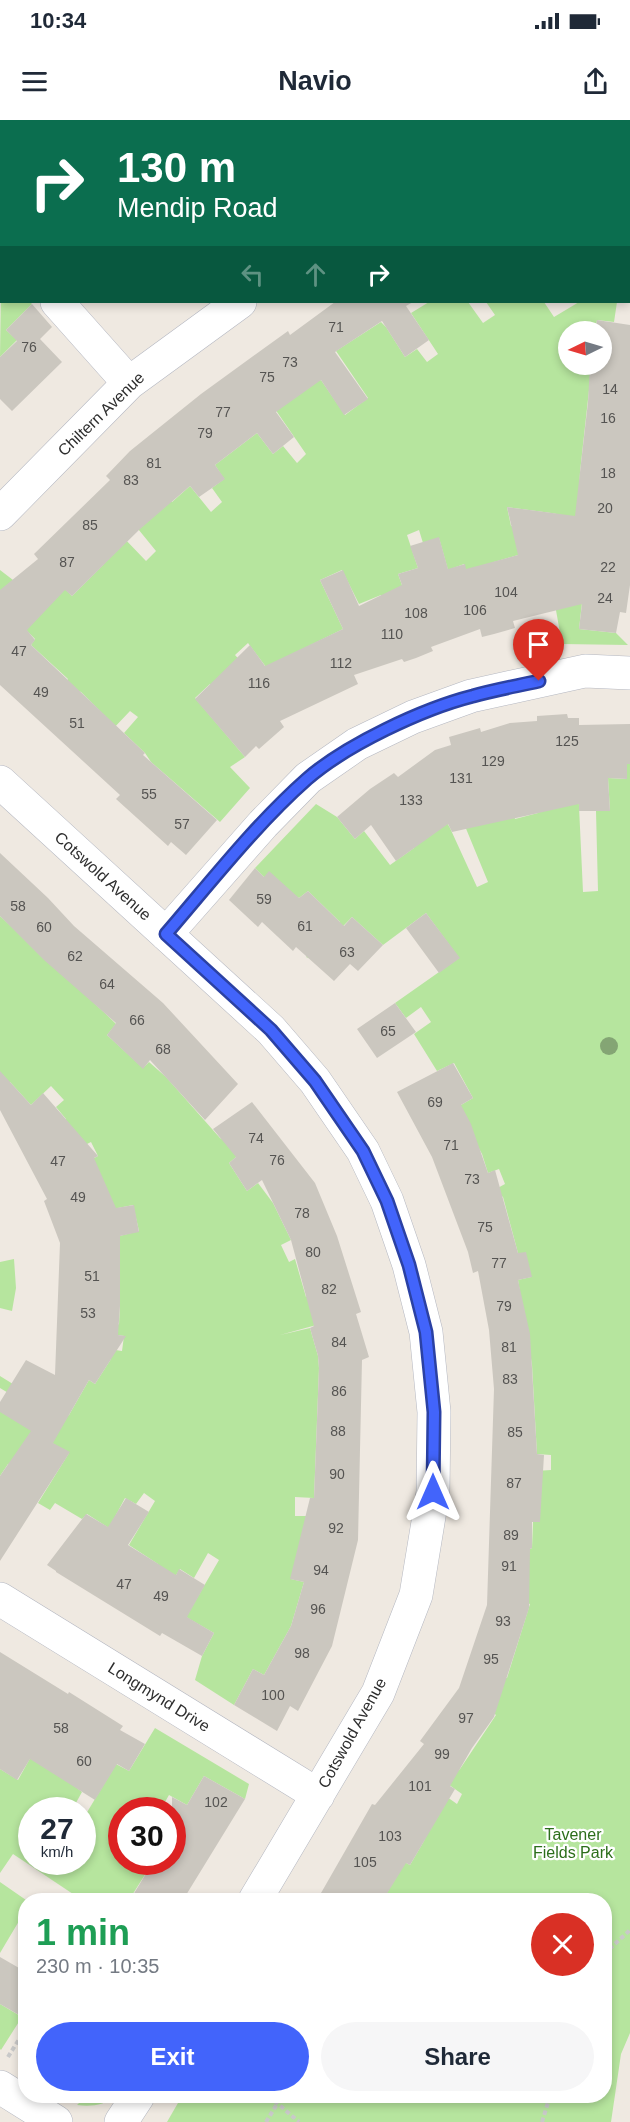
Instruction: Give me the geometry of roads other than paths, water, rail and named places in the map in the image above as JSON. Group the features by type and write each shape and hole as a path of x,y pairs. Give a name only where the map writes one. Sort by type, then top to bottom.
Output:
{"street":[{"path":"58,303 129,382"},
{"name":"Chiltern Avenue","path":"0,514 129,382 239,303"},
{"path":"166,934 263,824 308,778 357,744 413,717 471,696 585,671 630,673"},
{"name":"Cotswold Avenue","path":"0,782 271,1030 315,1081 363,1151 387,1201 409,1265 426,1332 434,1412 433,1492 416,1595 378,1693 259,1893"},
{"name":"Longmynd Drive","path":"0,1599 318,1795"},
{"path":"2,2075 18,2089"},
{"path":"34,2103 56,2122"},
{"path":"121,2122 133,2103"}],"park label":[{"name":"Tavener Fields Park","path":"573,1843"}]}
